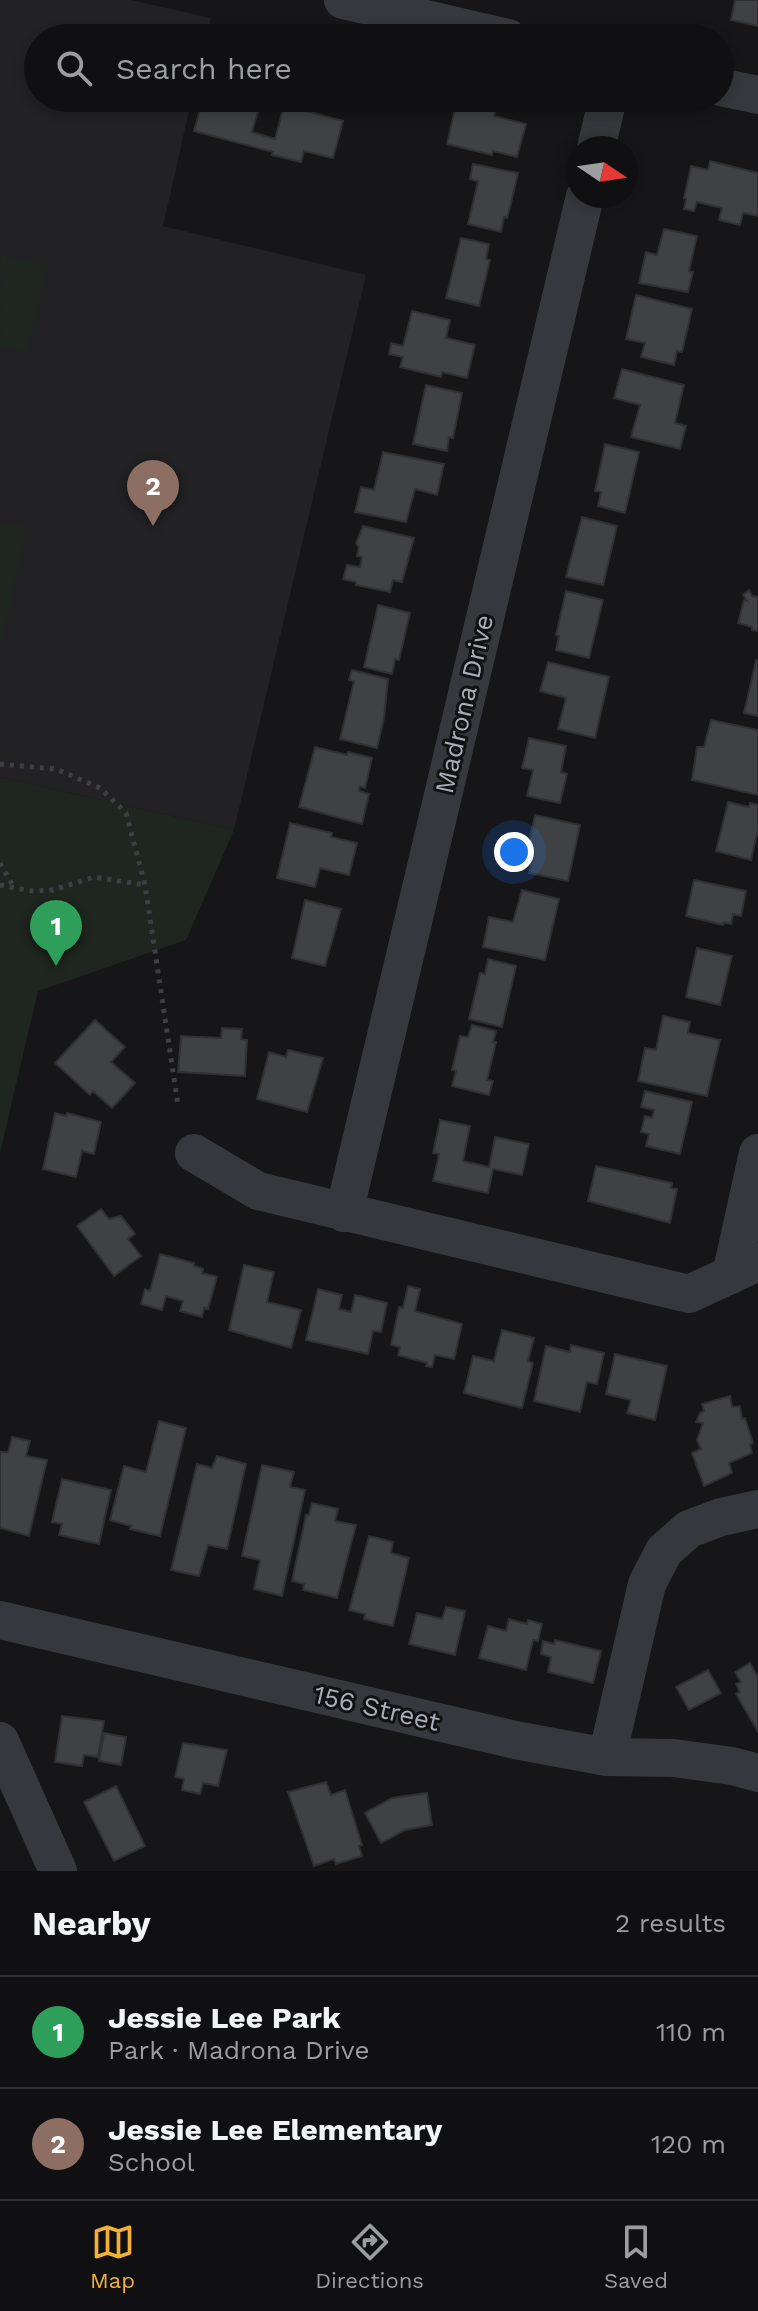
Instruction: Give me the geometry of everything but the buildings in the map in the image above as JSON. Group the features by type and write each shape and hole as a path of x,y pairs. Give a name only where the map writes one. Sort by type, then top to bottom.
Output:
{"street":[{"path":"343,0 447,24"},
{"path":"734,90 758,95"},
{"path":"599,136 605,112"},
{"name":"Madrona Drive","path":"344,1213 582,208"},
{"path":"194,1153 258,1191 689,1294 744,1269 758,1153"},
{"path":"607,1757 647,1584 664,1551 689,1529 721,1517 758,1509"},
{"name":"156 Street","path":"0,1620 515,1740 607,1757 674,1758 758,1773"},
{"path":"0,1741 58,1871"}],"path":[{"path":"0,764 56,769 100,788 126,813 145,885 178,1105"},
{"path":"0,863 13,886"},
{"path":"0,885 32,891 53,890 94,877 145,885"}],"shaded area":[{"path":"0,0 131,0 211,18 210,24 24,24 24,112 189,112 163,226 366,275 234,830 0,777"},
{"path":"1,255 48,266 27,352 0,346"},
{"path":"0,521 27,527 0,649"},
{"path":"0,777 234,830 186,940 38,991 0,1153"}],"place":[{"name":"Jessie Lee Elementary","path":"153,526"},
{"name":"Jessie Lee Park","path":"56,966"}]}
